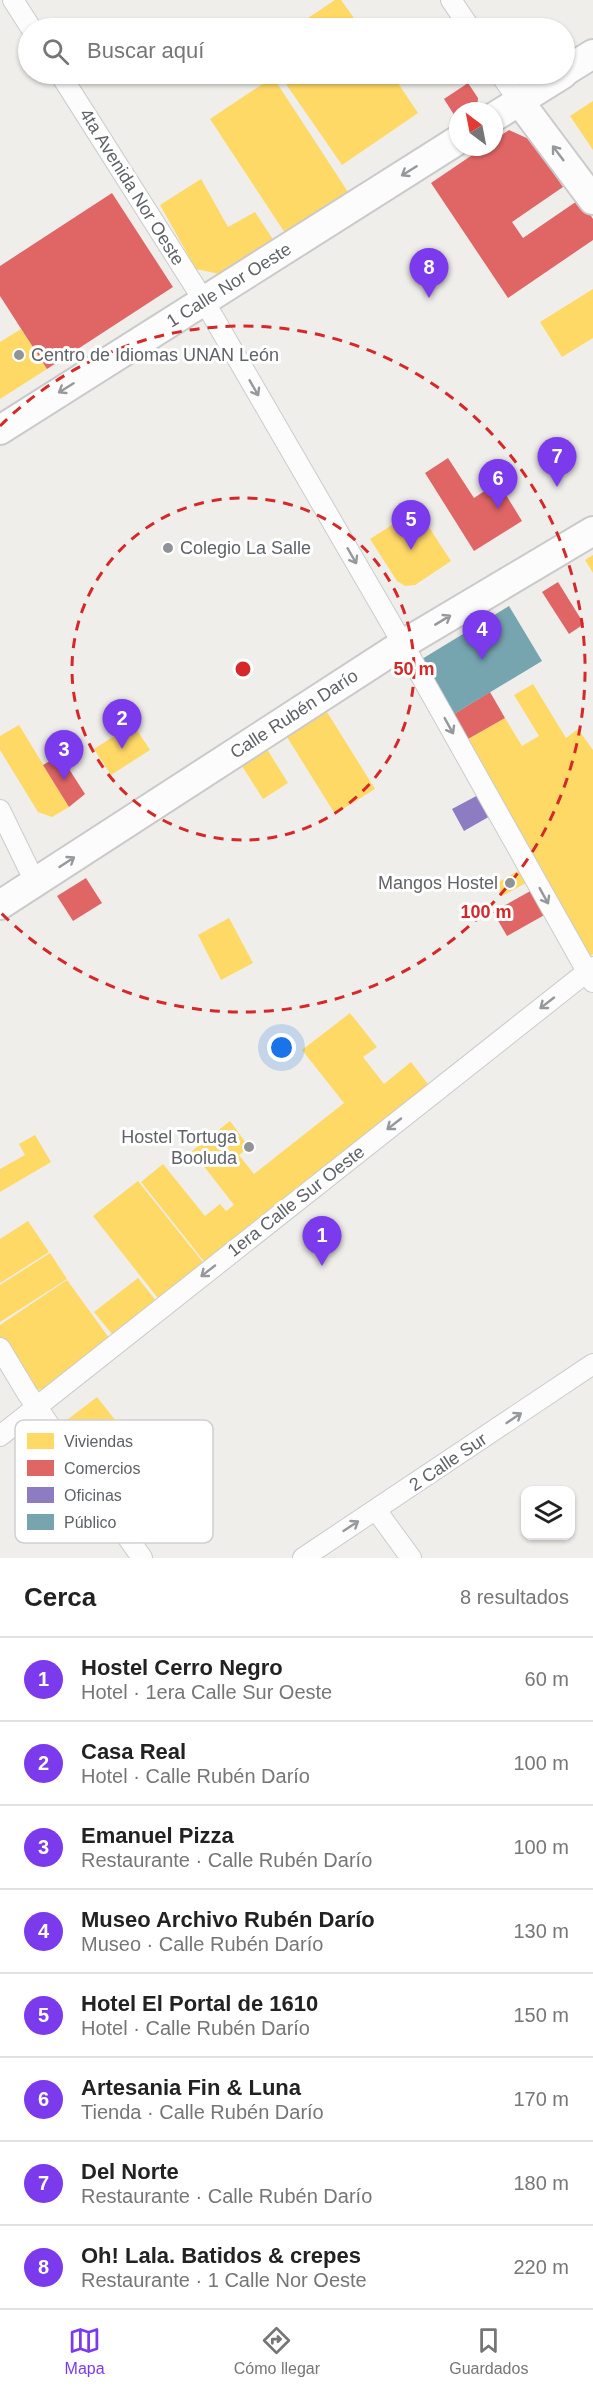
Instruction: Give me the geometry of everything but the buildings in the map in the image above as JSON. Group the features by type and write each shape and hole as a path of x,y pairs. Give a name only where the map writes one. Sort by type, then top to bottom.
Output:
{"street":[{"path":"13,0 25,18"},
{"path":"451,0 463,18"},
{"path":"575,66 593,54"},
{"name":"4ta Avenida Nor Oeste","path":"66,84 204,301 591,974"},
{"path":"507,84 593,200"},
{"path":"503,111 546,84"},
{"name":"1 Calle Nor Oeste","path":"0,430 449,146"},
{"name":"Calle Rubén Darío","path":"0,905 403,644 593,531"},
{"path":"0,810 35,882"},
{"name":"1era Calle Sur Oeste","path":"20,1420 591,974"},
{"path":"0,1348 47,1420"},
{"name":"2 Calle Sur","path":"303,1558 593,1364"},
{"name":"1era Calle Sur Oeste","path":"0,1436 15,1424"},
{"path":"376,1510 411,1558"},
{"path":"132,1543 142,1558"}],"place":[{"name":"Oh! Lala. Batidos & crepes","path":"429,298"},
{"name":"Centro de Idiomas UNAN León","path":"19,355"},
{"name":"Del Norte","path":"557,487"},
{"name":"Artesania Fin & Luna","path":"498,509"},
{"name":"Colegio La Salle","path":"168,548"},
{"name":"Hotel El Portal de 1610","path":"411,550"},
{"name":"Museo Archivo Rubén Darío","path":"482,660"},
{"name":"Casa Real","path":"122,749"},
{"name":"Emanuel Pizza","path":"64,780"},
{"name":"Mangos Hostel","path":"510,883"},
{"name":"Hostel Tortuga Booluda","path":"249,1147"},
{"name":"Hostel Cerro Negro","path":"322,1266"}]}
